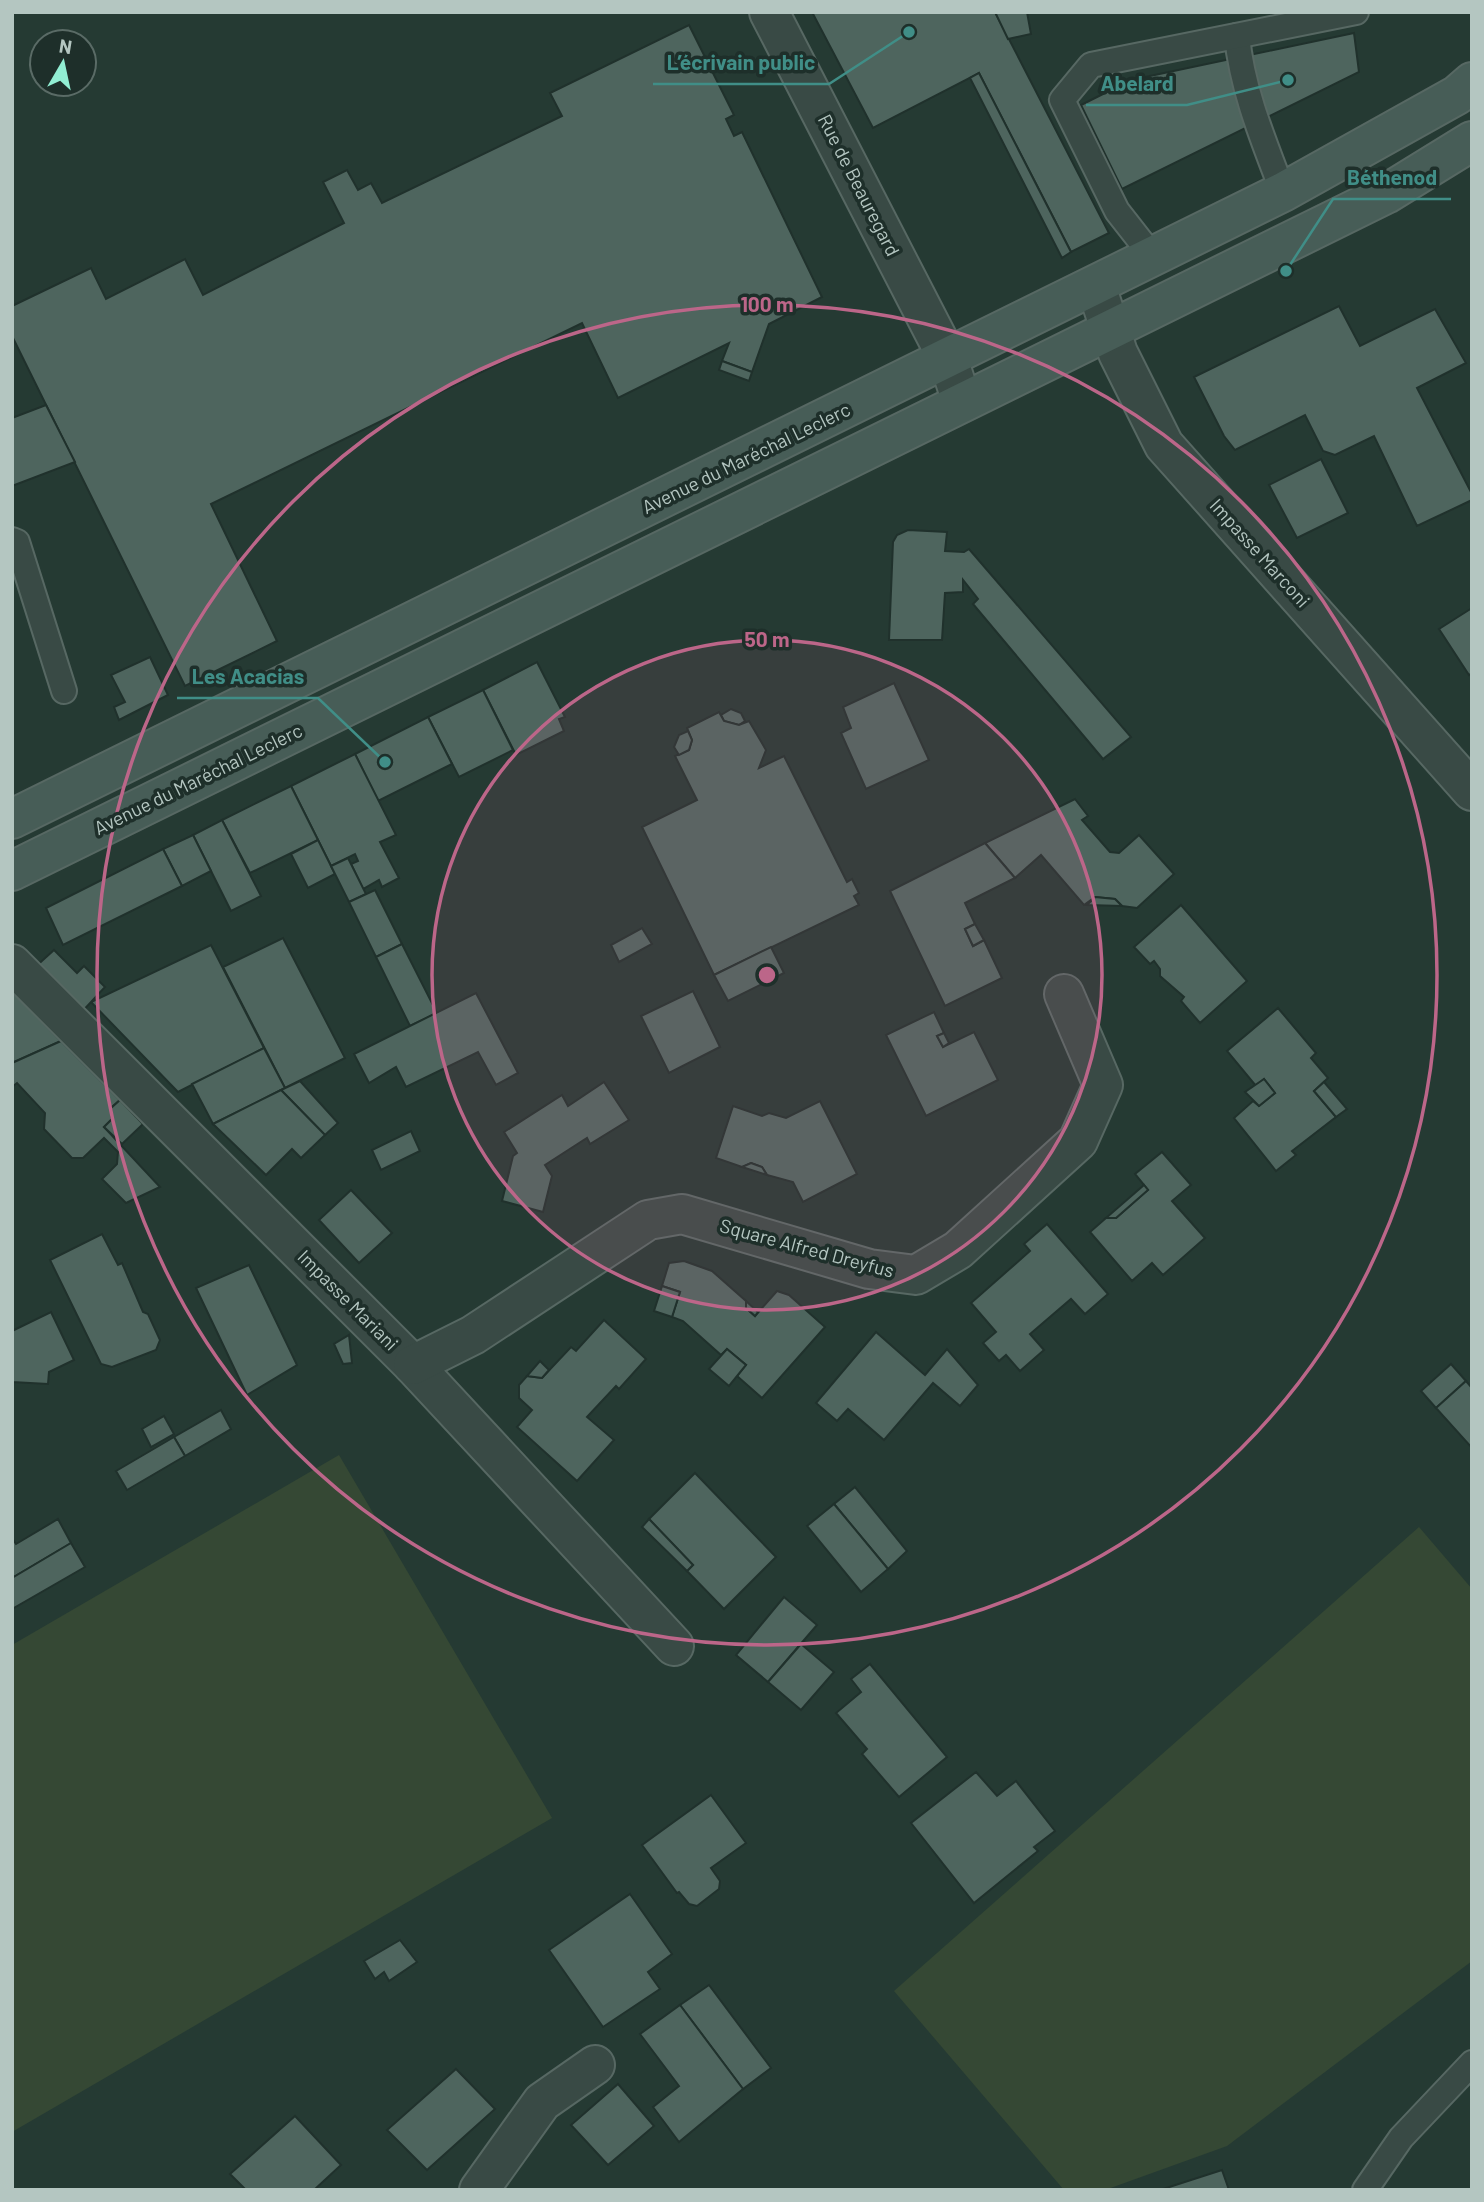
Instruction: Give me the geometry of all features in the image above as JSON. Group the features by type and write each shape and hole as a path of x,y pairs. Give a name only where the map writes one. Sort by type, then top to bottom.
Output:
{"main road":[{"name":"Avenue du Maréchal Leclerc","path":"12,819 1283,192 1457,95 1472,82"},
{"name":"Avenue du Maréchal Leclerc","path":"12,871 1386,194 1472,141"}],"street":[{"name":"Rue de Beauregard","path":"769,12 947,359 962,402"},
{"name":"Impasse Marconi","path":"1096,286 1118,353 1164,445 1472,791"},
{"name":"Impasse Mariani","path":"12,964 413,1365 674,1646"},
{"name":"Square Alfred Dreyfus","path":"413,1365 472,1335 648,1220 682,1213 869,1269 916,1275 958,1250 1078,1141 1103,1085 1064,994"},
{"path":"479,2190 542,2102 595,2065"}],"lane":[{"path":"1153,257 1117,211 1062,100 1091,65 1356,12"},
{"path":"1237,36 1239,57 1256,123 1283,192"},
{"path":"12,540 17,542 64,691"},
{"path":"1365,2190 1401,2138 1472,2063"}],"green space":[{"path":"339,1455 552,1818 12,2132 12,1645"},
{"path":"1419,1527 1472,1589 1472,1961 1227,2146 1105,2190 1064,2190 894,1991"}],"building":[{"path":"812,12 995,12 1109,233 1071,252 979,73 873,128"},
{"path":"995,12 1027,12 1031,34 1008,39"},
{"path":"689,25 734,115 726,119 734,136 742,132 822,297 769,324 752,372 722,361 729,343 618,398 582,323 211,504 277,641 185,686 12,336 12,306 91,268 106,299 185,259 203,295 344,223 323,182 347,170 358,190 371,183 382,203 562,116 550,93"},
{"path":"1354,33 1359,72 1122,189 1081,105 1131,80"},
{"path":"979,73 1071,252 1062,258 970,78"},
{"path":"1339,306 1360,346 1435,309 1466,363 1417,388 1472,494 1472,500 1417,526 1374,436 1335,455 1323,451 1305,415 1235,450 1224,436 1194,377"},
{"path":"722,361 752,372 749,381 719,370"},
{"path":"46,405 75,462 12,486 12,418"},
{"path":"1321,459 1348,513 1297,538 1269,485"},
{"path":"908,530 947,532 945,551 964,552 969,549 1131,737 1103,759 973,604 978,599 963,580 963,592 945,593 942,640 889,640 893,542 897,535"},
{"path":"1472,608 1472,673 1469,675 1439,629"},
{"path":"150,657 168,695 119,720 114,707 125,702 111,675"},
{"path":"537,662 565,717 559,719 564,731 516,755 483,690"},
{"path":"894,683 929,760 866,789 841,733 851,728 843,707"},
{"path":"483,690 513,750 459,777 428,717"},
{"path":"731,709 741,713 745,721 739,725 724,721 721,715"},
{"path":"719,712 724,721 739,725 749,721 766,750 759,768 784,756 847,882 852,879 859,893 854,896 859,905 714,975 642,827 697,800 675,756 689,750 692,740 687,728"},
{"path":"428,717 452,764 378,801 355,754"},
{"path":"688,731 692,740 689,750 679,755 674,747 679,735"},
{"path":"355,754 396,835 380,842 399,878 382,887 379,880 363,889 351,864 358,861 355,854 331,866 291,786"},
{"path":"291,786 318,840 250,873 222,820"},
{"path":"1075,799 1088,816 1082,820 1110,852 1119,853 1139,835 1174,874 1137,908 1122,906 1115,899 1095,897 1084,905 1041,855 1015,878 985,843"},
{"path":"222,820 261,896 231,911 193,835"},
{"path":"193,835 211,871 182,886 163,849"},
{"path":"318,840 335,874 308,888 291,854"},
{"path":"985,843 1015,878 965,903 975,924 965,929 973,946 984,940 1002,978 945,1006 890,891"},
{"path":"163,849 182,886 63,945 46,908"},
{"path":"348,858 366,894 349,902 331,866"},
{"path":"375,890 402,944 376,957 349,902"},
{"path":"1095,897 1115,899 1122,906 1087,905"},
{"path":"1181,905 1247,981 1200,1023 1181,1001 1184,997 1160,976 1160,969 1154,961 1150,964 1134,947"},
{"path":"975,924 984,940 973,946 965,929"},
{"path":"642,928 652,944 619,962 611,945"},
{"path":"283,938 345,1058 285,1088 223,967"},
{"path":"402,944 437,1013 410,1026 376,957"},
{"path":"211,945 264,1048 178,1092 91,1002"},
{"path":"771,947 784,973 728,1001 714,975"},
{"path":"54,950 77,973 84,966 105,987 79,1015 33,969"},
{"path":"12,991 61,1041 12,1063"},
{"path":"693,991 720,1047 669,1073 641,1016"},
{"path":"476,993 518,1073 496,1085 478,1052 406,1087 396,1067 369,1083 354,1054"},
{"path":"1278,1008 1316,1053 1311,1058 1328,1078 1314,1091 1336,1117 1292,1151 1296,1155 1276,1171 1234,1118 1253,1101 1259,1106 1275,1093 1264,1079 1256,1086 1227,1051"},
{"path":"934,1012 944,1033 937,1036 943,1047 974,1032 998,1080 926,1116 886,1035"},
{"path":"944,1033 949,1043 943,1047 937,1036"},
{"path":"61,1041 120,1100 111,1108 112,1119 104,1127 160,1187 126,1203 102,1179 117,1164 118,1152 104,1138 83,1158 72,1158 44,1129 45,1113 17,1083 12,1087 12,1063"},
{"path":"264,1048 285,1088 213,1124 192,1084"},
{"path":"1264,1079 1275,1093 1259,1106 1245,1092"},
{"path":"300,1081 338,1123 325,1135 281,1090"},
{"path":"604,1082 629,1120 590,1144 587,1138 545,1165 552,1176 543,1212 502,1201 513,1156 517,1153 504,1132 562,1095 568,1106"},
{"path":"1324,1082 1347,1109 1336,1117 1314,1091"},
{"path":"281,1090 325,1135 301,1158 292,1149 266,1175 213,1124"},
{"path":"120,1100 143,1124 122,1144 104,1127 112,1119 111,1108"},
{"path":"820,1101 857,1174 803,1202 793,1182 767,1175 762,1167 751,1163 742,1167 716,1158 733,1106 762,1116 769,1113 786,1118"},
{"path":"411,1131 420,1151 381,1170 372,1150"},
{"path":"1162,1152 1191,1185 1172,1201 1205,1238 1163,1275 1152,1263 1132,1281 1090,1232 1106,1218 1116,1218 1148,1190 1135,1174"},
{"path":"751,1163 762,1167 767,1175 742,1167"},
{"path":"1144,1185 1148,1190 1116,1218 1106,1218"},
{"path":"351,1190 392,1233 359,1263 319,1220"},
{"path":"1047,1224 1108,1294 1085,1314 1071,1299 1030,1334 1044,1350 1020,1371 1006,1355 999,1361 983,1343 996,1332 971,1303 1030,1251 1024,1244"},
{"path":"102,1234 118,1265 122,1263 143,1312 148,1314 160,1340 156,1350 112,1367 101,1364 50,1260"},
{"path":"684,1261 712,1271 746,1301 746,1308 755,1316 777,1291 789,1295 825,1327 762,1398 737,1376 746,1365 727,1349 721,1355 683,1321 672,1317 680,1292 662,1286 669,1263"},
{"path":"249,1265 297,1365 247,1395 196,1288"},
{"path":"662,1286 680,1292 672,1317 654,1311"},
{"path":"746,1301 758,1312 755,1316 746,1308"},
{"path":"51,1312 74,1360 49,1372 48,1384 12,1382 12,1331"},
{"path":"604,1320 646,1359 619,1389 616,1386 587,1417 614,1440 577,1481 517,1427 532,1410 519,1398 519,1385 527,1376 542,1378 571,1347 576,1351"},
{"path":"876,1332 925,1375 947,1349 978,1385 960,1406 933,1383 884,1440 848,1409 837,1421 816,1403"},
{"path":"349,1335 352,1363 343,1364 334,1344"},
{"path":"727,1349 746,1365 729,1386 709,1369"},
{"path":"540,1361 549,1370 542,1378 527,1376"},
{"path":"1451,1364 1466,1381 1436,1408 1421,1391"},
{"path":"1466,1381 1472,1388 1472,1448 1436,1408"},
{"path":"221,1410 231,1429 185,1456 174,1437"},
{"path":"164,1416 174,1434 151,1447 142,1429"},
{"path":"174,1437 185,1456 127,1490 116,1471"},
{"path":"695,1473 776,1557 724,1609 687,1571 693,1565 649,1519"},
{"path":"855,1487 907,1551 888,1569 834,1504"},
{"path":"834,1504 888,1569 861,1592 807,1526"},
{"path":"58,1519 71,1543 12,1578 12,1538 16,1544"},
{"path":"649,1519 693,1565 687,1571 642,1527"},
{"path":"71,1543 85,1567 12,1609 12,1578"},
{"path":"784,1597 817,1625 768,1682 736,1655"},
{"path":"801,1644 834,1672 801,1710 768,1682"},
{"path":"870,1664 947,1757 899,1797 862,1754 867,1749 836,1713 861,1692 851,1679"},
{"path":"976,1772 997,1796 1016,1781 1055,1831 1034,1847 1038,1851 974,1903 911,1823"},
{"path":"711,1795 746,1843 711,1868 720,1881 719,1889 697,1906 689,1904 677,1893 642,1845"},
{"path":"630,1894 672,1954 648,1972 660,1989 603,2027 549,1950"},
{"path":"400,1940 417,1962 389,1981 384,1972 375,1979 364,1961"},
{"path":"709,1985 771,2068 743,2089 680,2005"},
{"path":"680,2005 743,2089 679,2142 653,2107 679,2086 640,2034"},
{"path":"456,2069 495,2109 427,2170 387,2130"},
{"path":"618,2084 654,2126 608,2165 571,2125"},
{"path":"295,2116 341,2165 314,2190 246,2190 230,2174"},
{"path":"1222,2170 1229,2190 1160,2190"}],"place":[{"name":"L’écrivain public","path":"909,32"},
{"name":"Abelard","path":"1288,80"},
{"name":"Béthenod","path":"1286,271"},
{"name":"Les Acacias","path":"385,762"}]}
